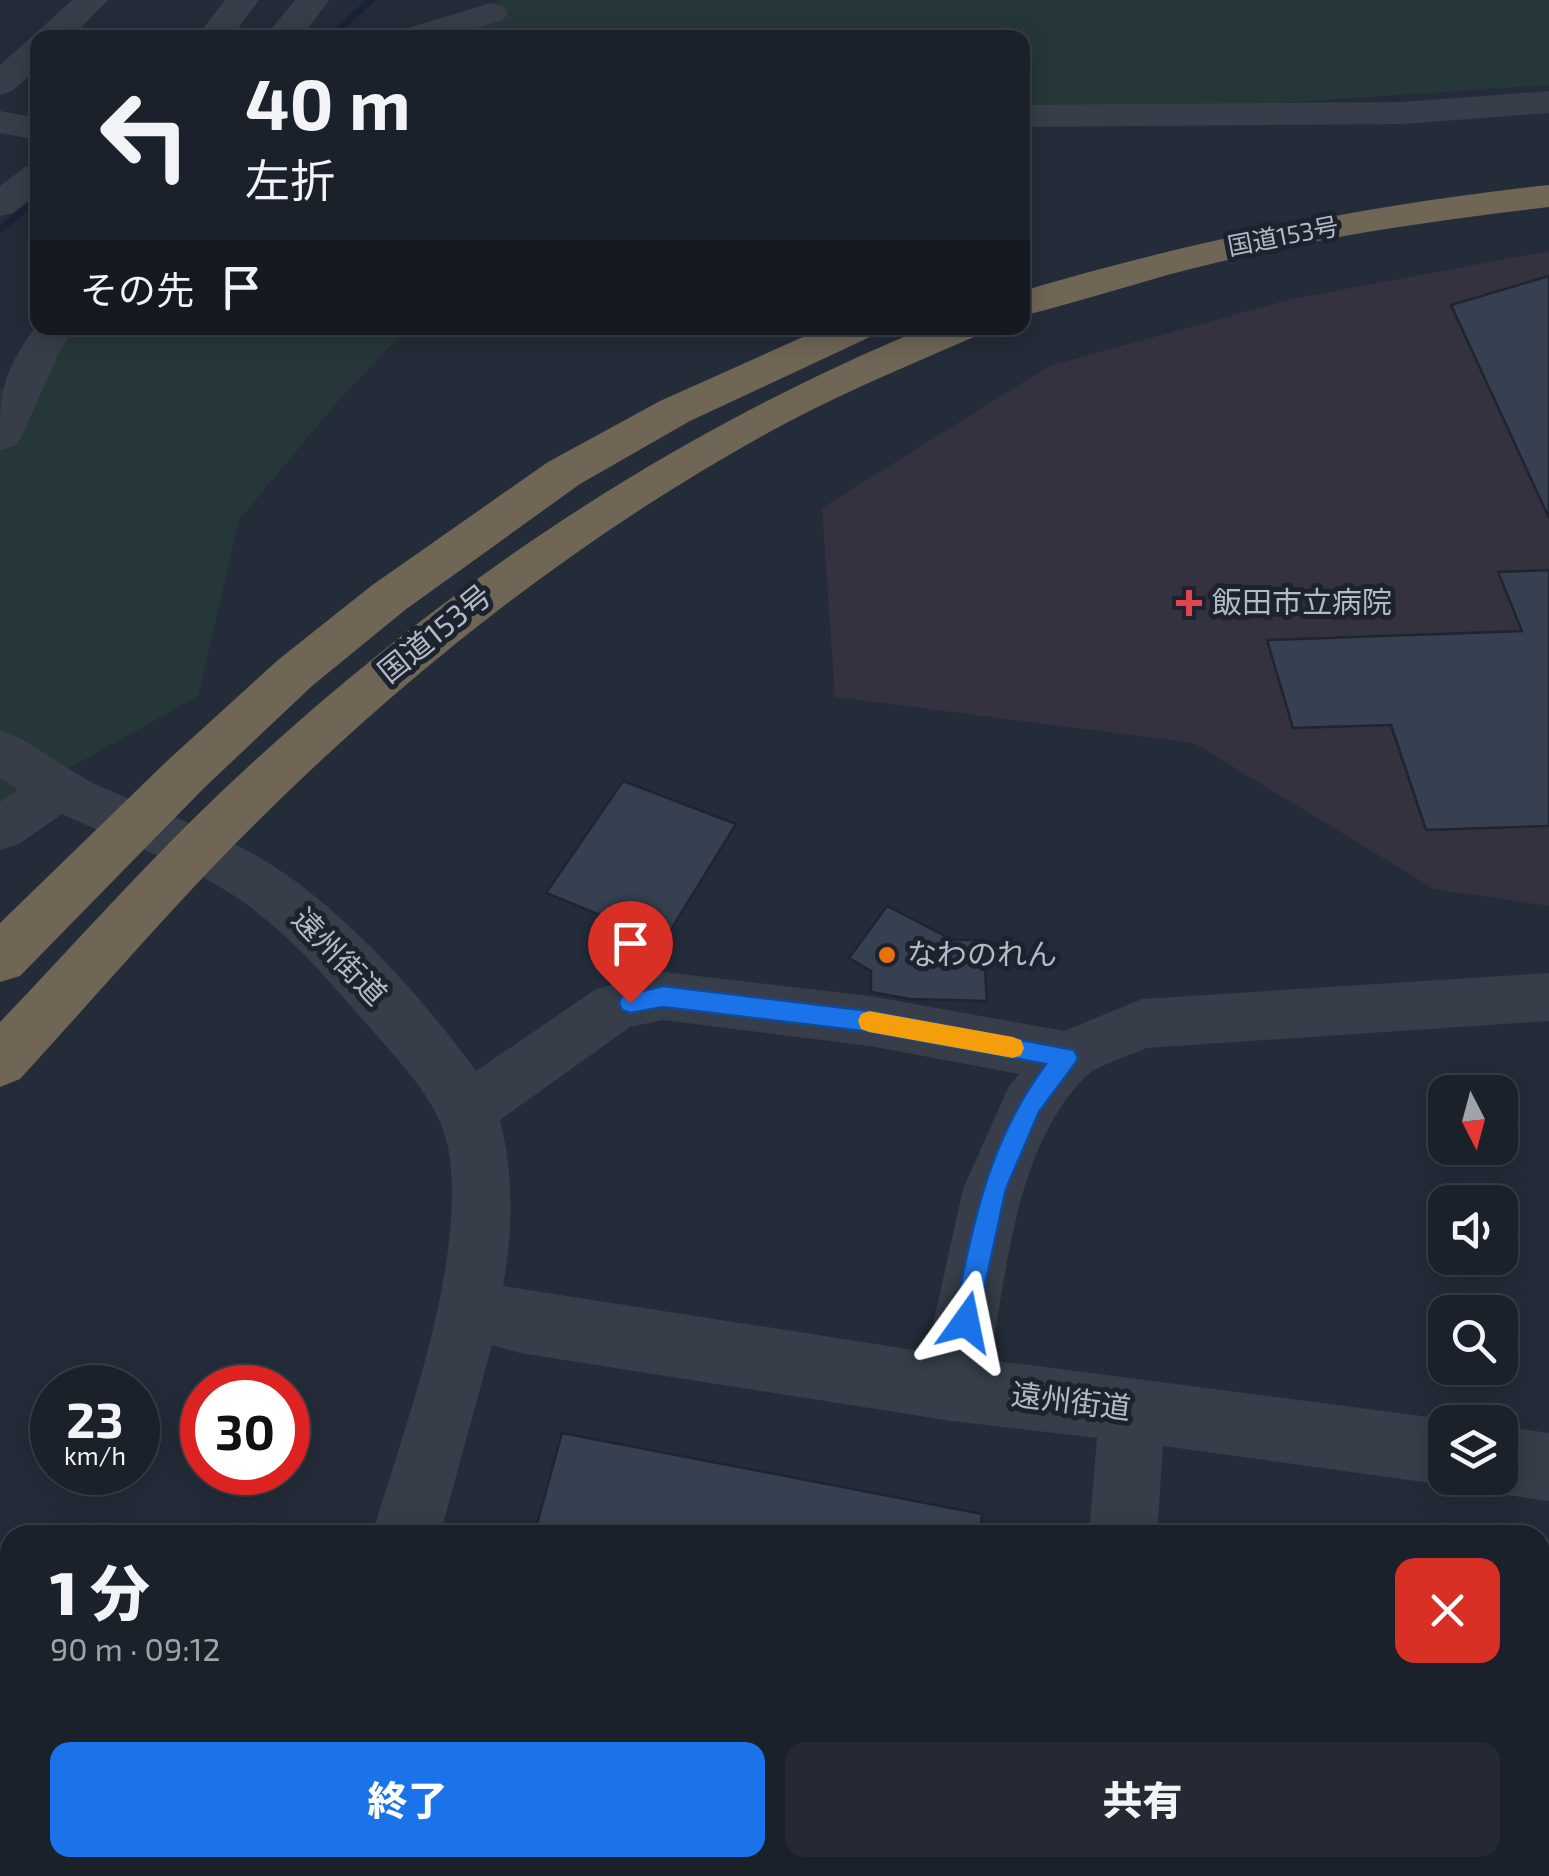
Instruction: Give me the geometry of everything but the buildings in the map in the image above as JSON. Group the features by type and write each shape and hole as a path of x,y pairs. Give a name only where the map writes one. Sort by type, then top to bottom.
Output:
{"highway":[{"name":"国道153号","path":"1318,193 1549,163"},
{"name":"国道153号","path":"1030,302 1114,276 1290,234 1432,210 1549,196"},
{"name":"国道153号","path":"0,959 186,774 295,673 388,598 564,472 675,411 841,335"},
{"name":"国道153号","path":"0,1061 237,808 426,639 520,566 684,461 764,416 944,335"}],"street":[{"path":"59,30 92,0"},
{"path":"220,30 242,0"},
{"path":"289,30 312,0"},
{"path":"435,30 491,12"},
{"path":"0,84 30,57"},
{"path":"1030,116 1403,113 1549,102"},
{"path":"0,122 30,128"},
{"path":"0,205 30,181"},
{"path":"0,436 50,335"},
{"name":"遠州街道","path":"0,750 26,772 58,790 226,864 292,907 330,940 468,1109 480,1152 480,1232 493,1315 952,1388 1132,1408 1428,1450"},
{"path":"0,829 58,790"},
{"path":"468,1109 616,1006 663,996 870,1022 1066,1058"},
{"path":"952,1388 993,1189 1030,1105 1066,1058 1142,1024 1549,997"},
{"path":"410,1525 493,1315"},
{"path":"1124,1525 1132,1408"},
{"path":"1518,1463 1549,1467"}],"shaded area":[{"path":"499,0 1549,0 1549,85 1264,104 1030,107 1030,30 467,30"},
{"name":"飯田市立病院","path":"1549,251 1549,906 1434,889 1194,743 835,697 822,508 1049,366 1292,299"},
{"path":"58,335 401,335 343,395 239,520 198,696 0,807 0,390"}],"waterway":[{"path":"337,30 371,0"},
{"path":"0,231 30,204"}],"slow traffic":[{"path":"869,1021 1013,1048"}],"place":[{"name":"飯田市立病院","path":"1189,603"},
{"name":"なわのれん","path":"887,955"}],"route":[{"path":"630,1003 663,996 870,1022 1066,1058 1030,1105 993,1189 966,1322"}]}
